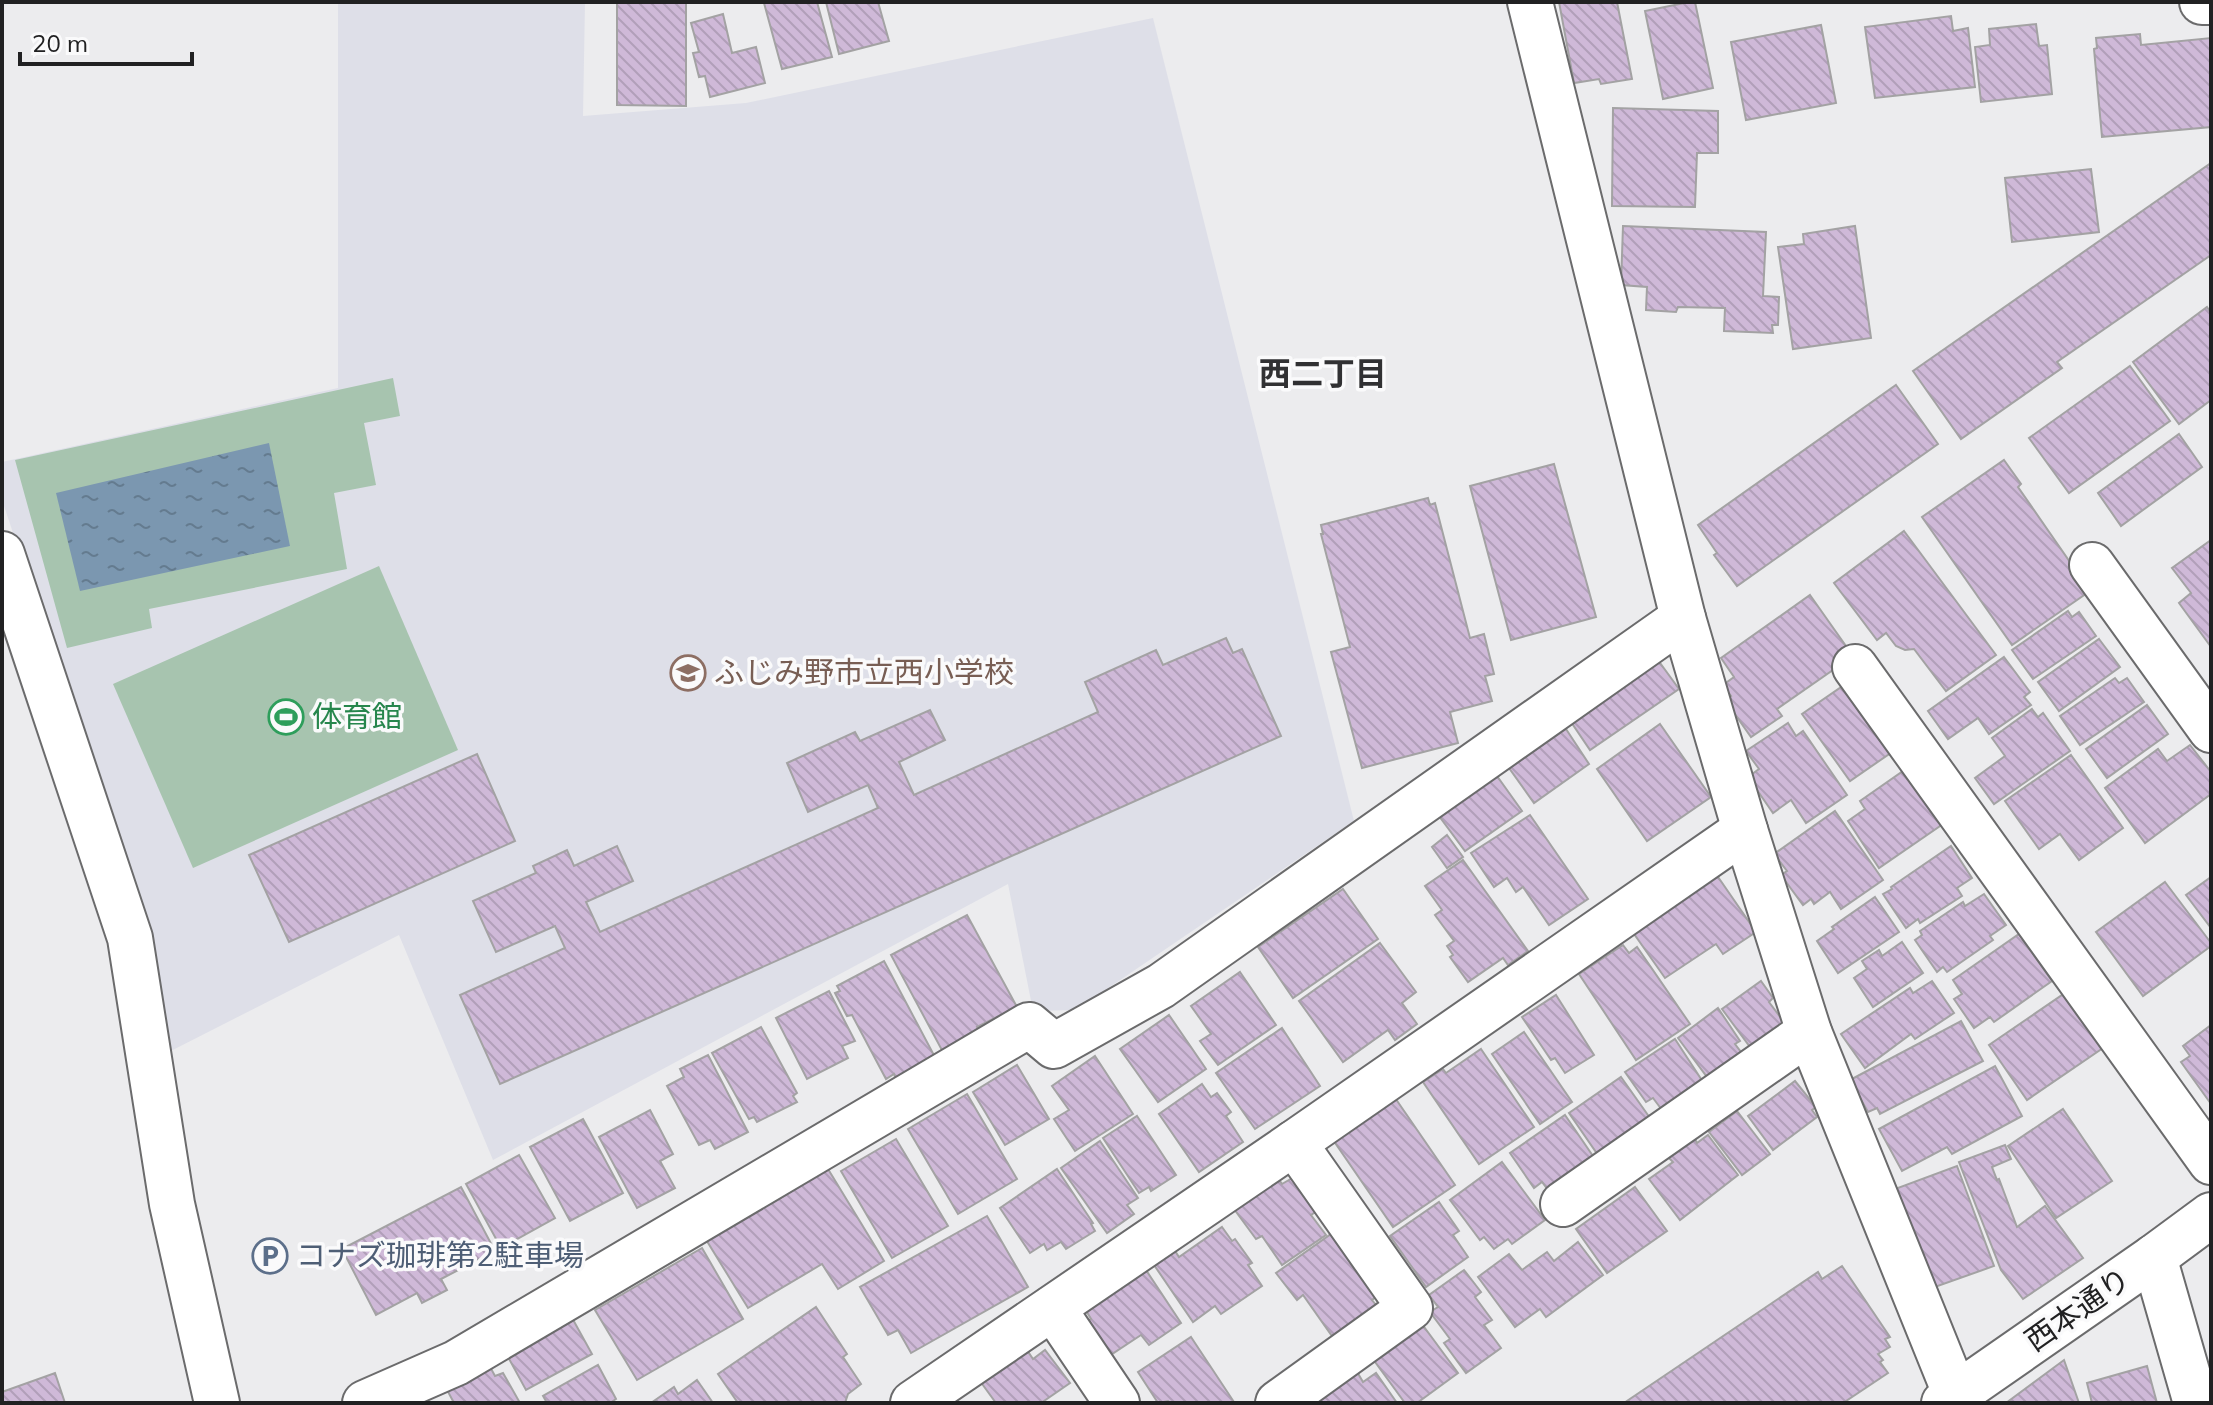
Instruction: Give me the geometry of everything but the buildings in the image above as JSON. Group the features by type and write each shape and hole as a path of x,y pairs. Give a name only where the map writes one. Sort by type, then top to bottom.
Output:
{"street":[{"path":"1530,2 1683,618 1745,830 1809,1032 1953,1400"},
{"path":"2202,2 2211,2"},
{"path":"2,554 130,938 172,1204 217,1403"},
{"path":"2092,565 2211,730"},
{"path":"365,1403 456,1363 1029,1025 1054,1046 1161,986 1683,618"},
{"path":"1855,667 2211,1162"},
{"path":"913,1403 1745,830"},
{"path":"1563,1204 1809,1032"},
{"path":"1278,1403 1410,1308 1294,1143"},
{"name":"西本通り","path":"1953,1400 2211,1215"},
{"path":"2154,1257 2196,1403"},
{"path":"1053,1308 1117,1403"}],"shaded area":[{"name":"ふじみ野市立西小学校","path":"338,2 585,2 583,116 746,103 1153,18 1354,821 1076,1010 1033,1011 1008,884 493,1160 399,935 159,1057 134,893 2,500 2,462 338,388"}],"green space":[{"path":"393,378 400,416 364,423 376,485 334,493 347,569 149,609 152,628 67,648 15,460"},
{"name":"体育館","path":"379,566 458,750 193,868 113,684"}],"water":[{"path":"269,443 290,546 80,591 56,493"}],"place":[{"name":"ふじみ野市立西小学校","path":"688,673"},
{"name":"体育館","path":"286,717"},
{"name":"コナズ珈琲第2駐車場","path":"270,1256"}],"district":[{"name":"西二丁目","path":"1323,374"}]}
